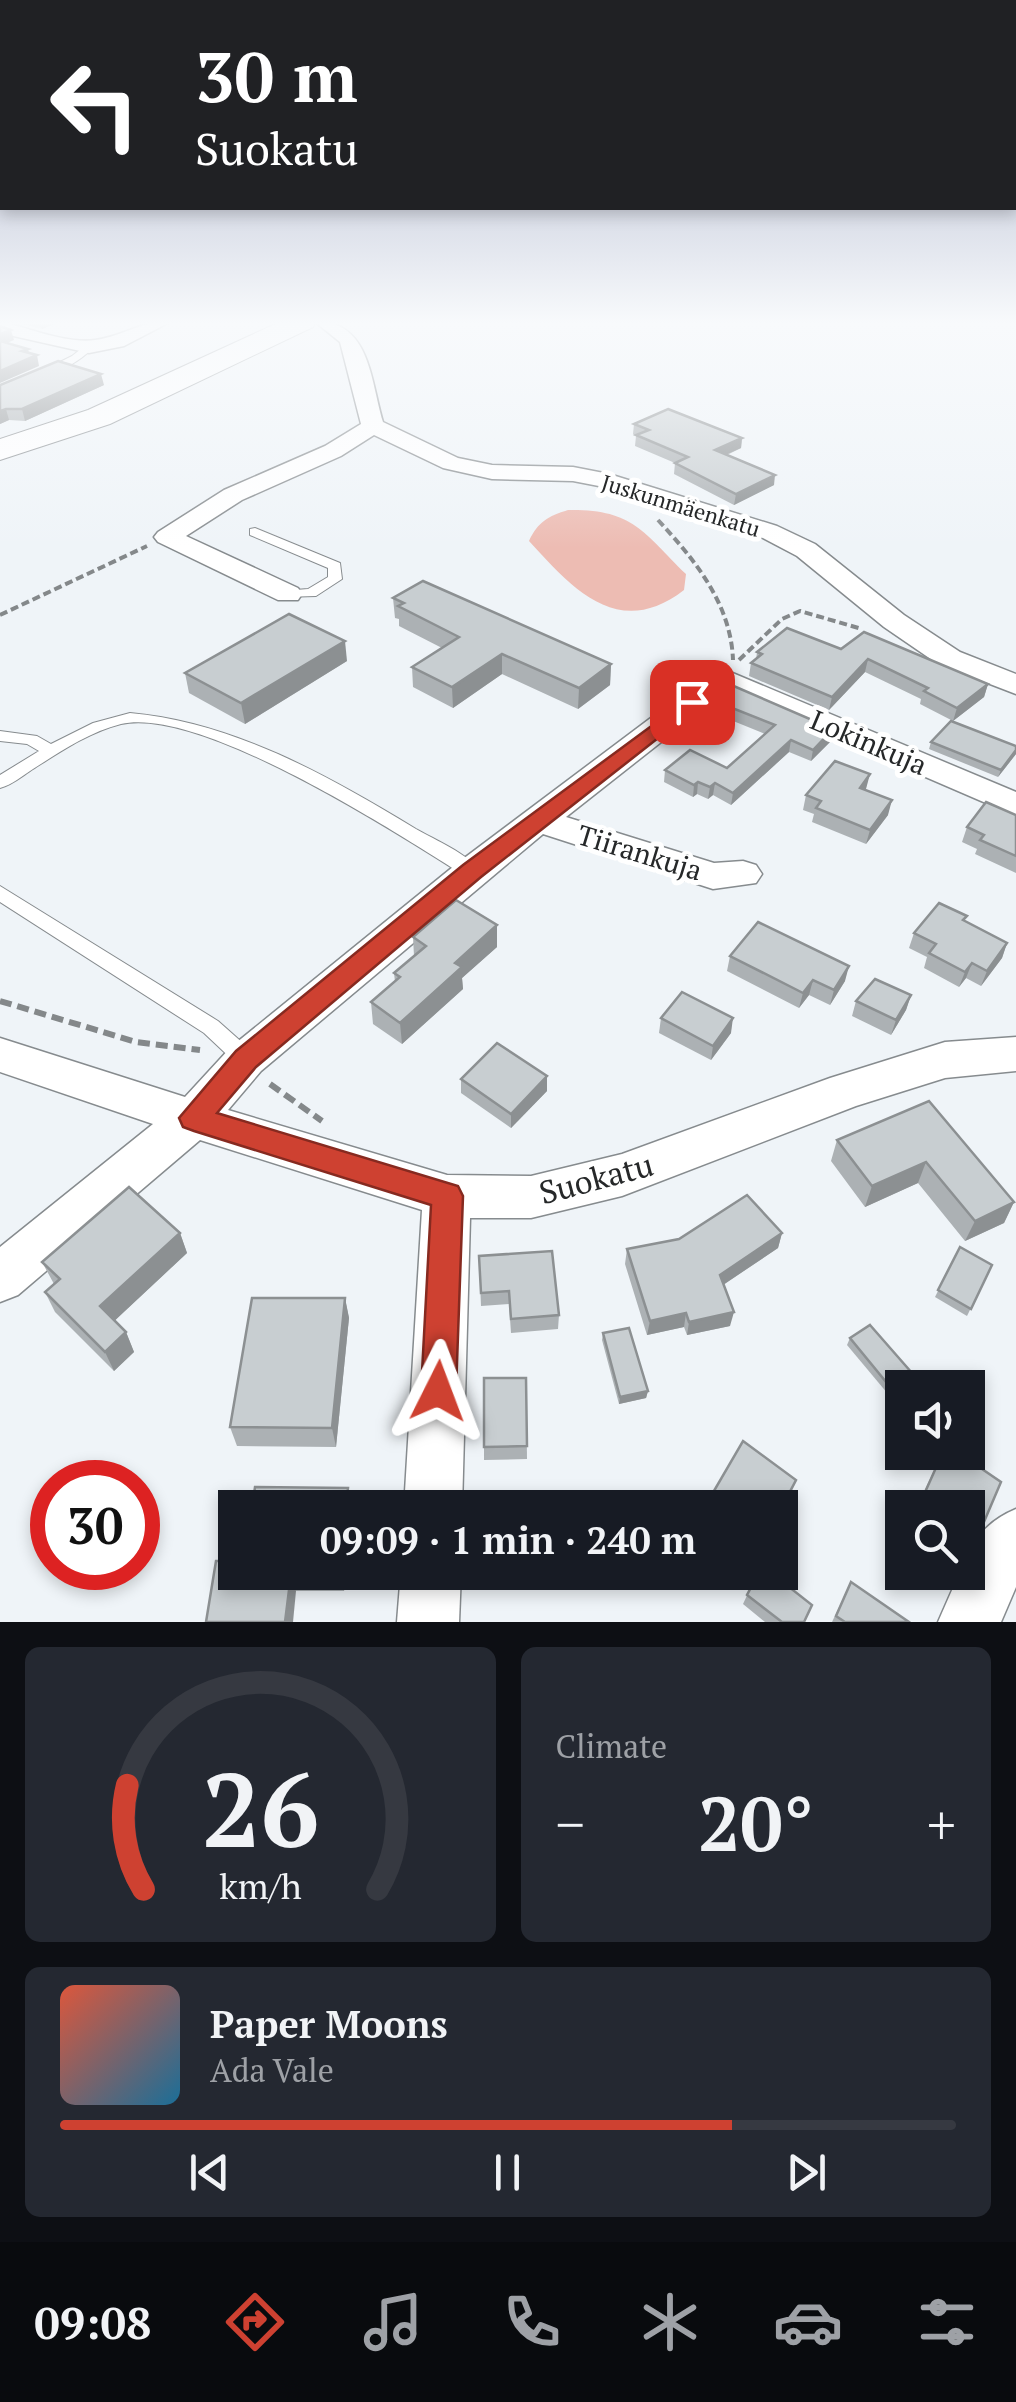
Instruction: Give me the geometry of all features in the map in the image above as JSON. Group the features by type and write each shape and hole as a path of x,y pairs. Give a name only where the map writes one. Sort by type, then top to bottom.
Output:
{"street":[{"path":"0,450 146,397"},
{"path":"168,536 233,495 333,451 373,426 365,397"},
{"name":"Juskunmäenkatu","path":"373,426 451,462 492,472 573,474 768,531 806,550 950,658 1016,685"},
{"path":"168,536 288,594"},
{"name":"Lokinkuja","path":"538,820 723,678 1016,805"},
{"path":"0,1278 194,1118 246,1059 538,820"},
{"name":"Tiirankuja","path":"538,820 713,876 743,874"},
{"name":"Suokatu","path":"0,1055 447,1196 530,1197 622,1174 750,1130 846,1091 945,1060 1016,1054"},
{"path":"435,1490 447,1196"},
{"path":"969,1622 997,1562 1016,1540"},
{"path":"428,1622 429,1590"}],"lane":[{"path":"255,532 335,566 334,579 312,592 288,594"},
{"path":"0,783 50,751 128,718 171,722 220,736 342,794 472,871"},
{"path":"0,736 30,740 50,751"},
{"path":"0,894 211,1027 246,1059"}],"path":[{"path":"648,494 654,516 700,566 734,643 733,664 782,620 800,611 877,634"},
{"path":"0,615 168,536"},
{"path":"0,1000 136,1042 246,1059 261,1077 329,1126"}],"shaded area":[{"path":"568,510 608,514 635,526 686,574 684,590 660,604 638,610 617,609 580,591 529,541 544,521"}],"building":[{"path":"0,397 50,397 22,409 0,411"},
{"path":"668,409 742,438 715,450 775,475 736,494 675,463 688,457 636,435 649,430 634,424"},
{"path":"423,581 611,664 579,688 502,654 452,687 412,667 459,637 398,606 404,603 393,598"},
{"path":"289,614 345,641 241,703 185,673"},
{"path":"787,628 841,649 864,632 988,684 957,708 924,691 928,688 868,659 832,697 751,663 762,654 757,652"},
{"path":"729,684 833,729 813,750 791,740 733,793 715,783 710,787 698,782 694,785 665,770 690,750 727,768 775,725 712,700"},
{"path":"951,721 1016,746 1016,750 1001,770 931,742"},
{"path":"835,761 870,774 860,788 892,800 870,830 816,808 821,801 806,795"},
{"path":"986,802 1016,815 1016,856 980,840 984,835 967,827"},
{"path":"456,900 497,925 455,963 462,967 400,1023 371,1002 400,977 394,973 426,946 413,937"},
{"path":"939,903 1007,943 987,971 972,963 965,972 929,953 936,944 914,933"},
{"path":"758,922 849,966 834,990 813,980 803,993 730,956"},
{"path":"875,979 911,995 896,1020 856,1001"},
{"path":"682,992 733,1018 713,1046 661,1018"},
{"path":"497,1043 547,1076 511,1114 461,1079"},
{"path":"929,1101 1014,1202 975,1221 926,1162 872,1186 837,1140"},
{"path":"129,1187 180,1233 100,1306 126,1332 105,1352 45,1292 60,1279 42,1262"},
{"path":"747,1195 782,1233 720,1275 734,1312 689,1322 686,1313 650,1321 627,1249 679,1239"},
{"path":"960,1247 992,1265 971,1309 938,1290"},
{"path":"552,1251 559,1315 511,1319 509,1291 481,1293 479,1256"},
{"path":"252,1298 345,1298 332,1428 230,1427"},
{"path":"870,1325 909,1370 885,1370 885,1381 850,1338"},
{"path":"629,1328 648,1391 620,1397 603,1333"},
{"path":"484,1378 526,1378 527,1446 484,1447"},
{"path":"743,1441 796,1480 791,1490 714,1490"},
{"path":"935,1470 983,1470 1001,1482 985,1520 985,1490 926,1490"},
{"path":"255,1487 348,1488 348,1490 255,1490"},
{"path":"216,1561 218,1590 289,1590 285,1622 206,1622"},
{"path":"851,1582 909,1622 845,1622 836,1616"},
{"path":"750,1590 793,1590 812,1605 804,1622 782,1622 747,1595"}],"route":[{"path":"438,1391 447,1196 194,1118 246,1059 472,871 692,702"}]}
